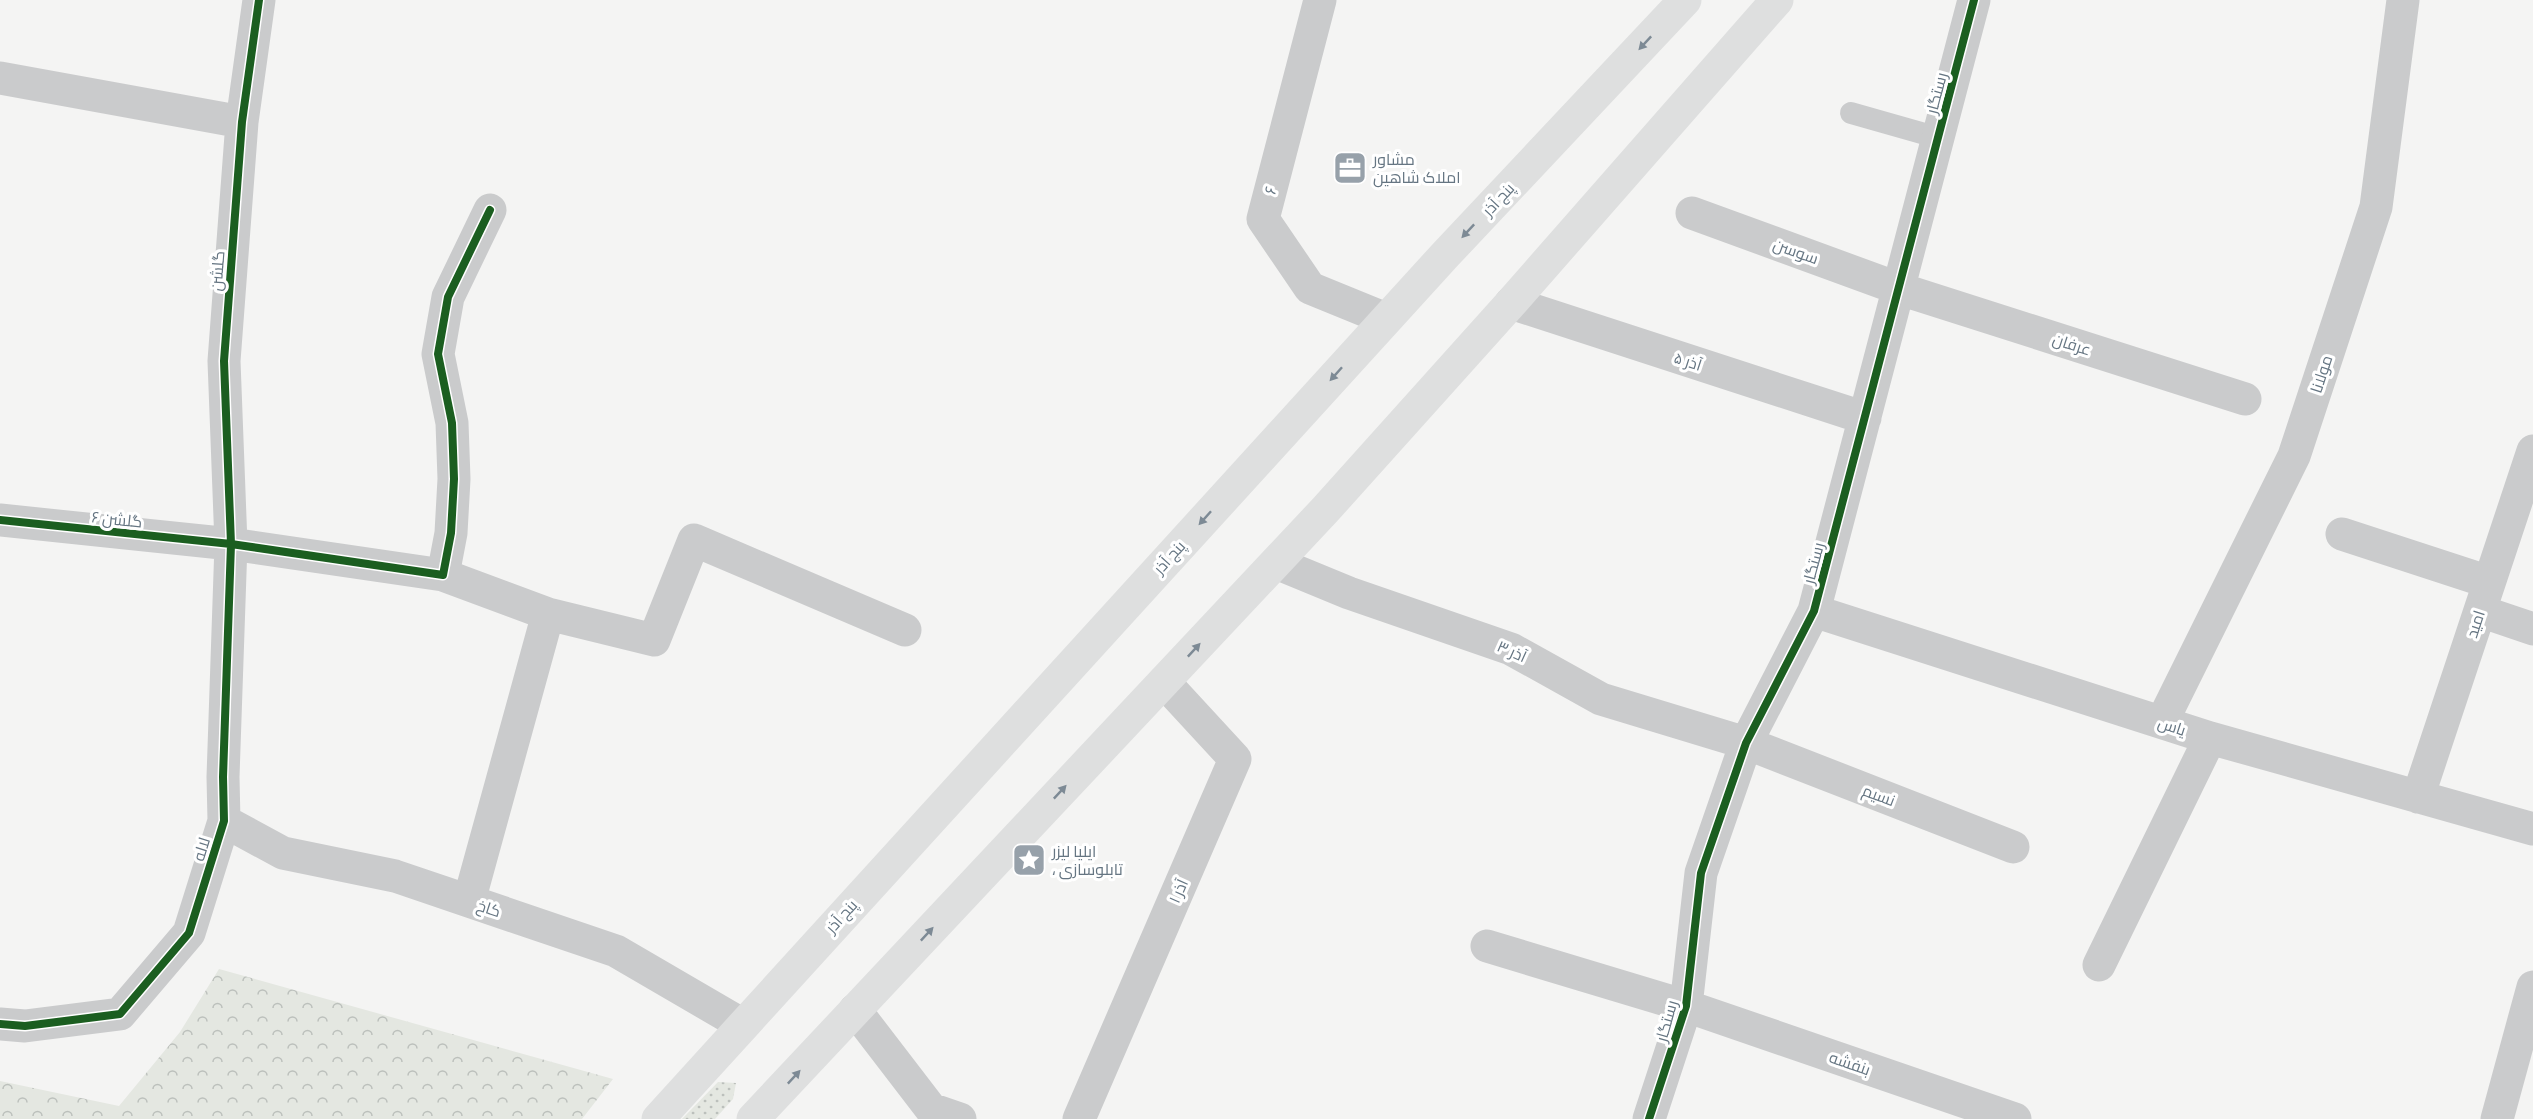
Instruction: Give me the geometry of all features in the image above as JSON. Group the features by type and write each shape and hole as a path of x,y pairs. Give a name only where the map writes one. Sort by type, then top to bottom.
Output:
{"main road":[{"name":"پنج آذر","path":"658,1119 1386,320 1685,0"},
{"path":"753,1119 1276,563 1511,303 1777,0"}],"street":[{"name":"گلشن","path":"231,544 224,361 242,122 259,0"},
{"name":"۶","path":"1320,0 1263,219 1310,288 1386,320"},
{"name":"رستگار","path":"1649,1119 1686,1006 1701,873 1746,744 1814,611 1974,0"},
{"name":"مولانا","path":"2162,722 2294,456 2376,207 2403,0"},
{"path":"0,78 242,122"},
{"path":"443,576 451,533 454,479 452,423 438,354 448,297 490,210"},
{"name":"سوسن","path":"1692,213 1900,289"},
{"name":"عرفان","path":"1900,289 2245,399"},
{"name":"آذر ۵","path":"1511,303 1865,418"},
{"name":"امید","path":"2418,797 2533,451"},
{"name":"گلشن ۶","path":"0,520 231,544 443,576 548,614 654,640 694,540 905,630"},
{"path":"2342,534 2485,596 2533,629"},
{"name":"لاله","path":"0,1024 25,1026 120,1014 189,933 224,821 223,777 231,544"},
{"name":"آذر ۳","path":"1276,563 1349,593 1510,649 1601,699 1746,744"},
{"name":"یاس","path":"1814,611 2210,738 2533,829"},
{"path":"469,901 548,614"},
{"name":"آذر ۱","path":"1078,1119 1235,759 1164,682"},
{"path":"2099,965 2210,738"},
{"name":"نسیم","path":"1746,744 2013,847"},
{"name":"کاخ","path":"224,821 283,853 395,876 616,951 743,1025"},
{"name":"بنفشه","path":"1487,946 1686,1006 2015,1119"},
{"path":"2497,1119 2533,987"},
{"path":"855,1010 932,1109 960,1119"}],"lane":[{"path":"1851,113 1939,138"}],"green space":[{"path":"219,969 613,1079 582,1119 0,1119 0,1081 119,1106 180,1032"},
{"path":"718,1082 736,1083 733,1099 715,1119 682,1119"}],"cycle path":[{"path":"0,1024 25,1026 120,1014 189,933 224,821 223,777 231,544 224,361 242,122 259,0"},
{"path":"1649,1119 1686,1006 1701,873 1746,743 1814,611 1974,0"},
{"path":"0,520 231,544 443,575 451,533 454,479 452,423 438,354 448,297 490,210"}],"place":[{"name":"مشاور املاک شاهین","path":"1350,168"},
{"name":"ایلیا لیزر ، تابلوسازی","path":"1029,860"}]}
